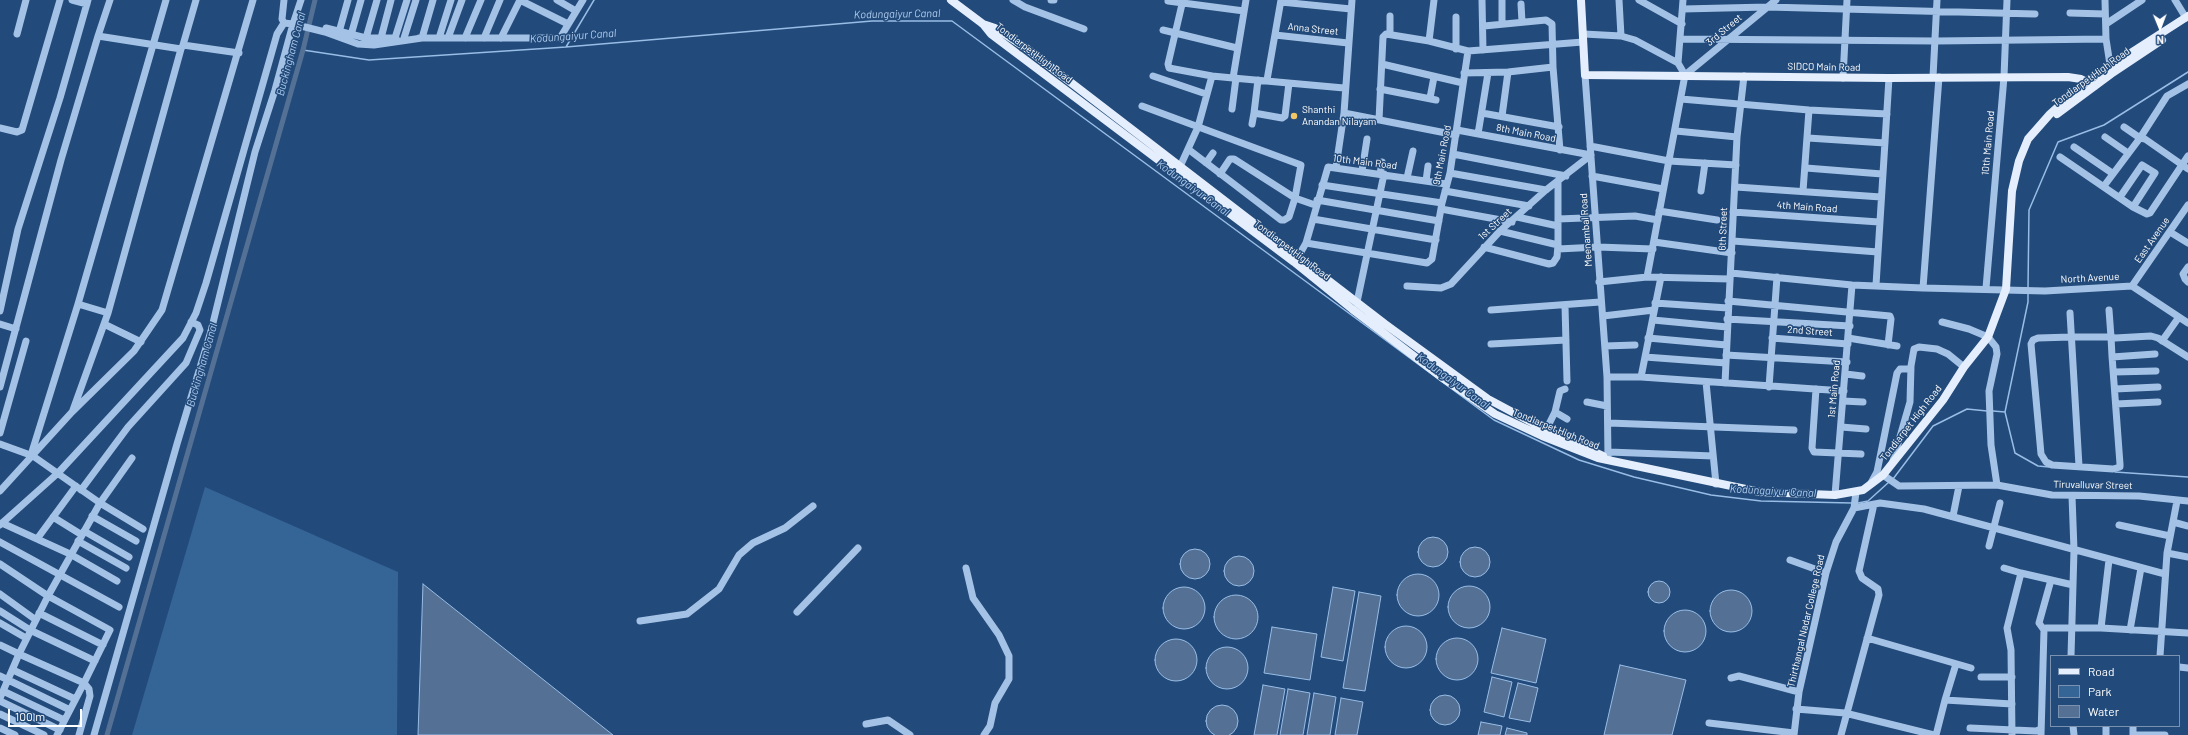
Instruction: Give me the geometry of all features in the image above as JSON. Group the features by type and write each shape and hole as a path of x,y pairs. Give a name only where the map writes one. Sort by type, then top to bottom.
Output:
{"main road":[{"name":"Tondiarpet High Road","path":"951,0 983,24 991,34 1298,257 1488,399 1546,430 1592,450 1608,455 1716,484 1760,492 1835,495 1854,501 1870,485 1884,477 1893,461 1943,400 1964,366 1988,336 2006,289 2012,191 2016,170 2028,140 2044,122 2088,85 2187,19"},
{"name":"Meenambal Road","path":"1581,0 1585,75"},
{"name":"SIDCO Main Road","path":"1585,75 1843,78 2062,78 2088,85"},
{"name":"Tondiarpet High Road","path":"1179,170 1444,379 1495,414 1589,456 1608,455"}],"street":[{"path":"17,34 26,0"},
{"path":"1,131 16,132 22,130 60,0"},
{"path":"0,311 2,294 18,229 60,98 88,2 72,0"},
{"path":"0,387 61,160 110,0"},
{"path":"32,456 78,304 166,0"},
{"path":"72,412 108,313 196,0"},
{"path":"0,491 72,412 141,342 164,305 253,0"},
{"path":"284,0 281,16 284,23"},
{"path":"94,735 177,444 211,331 255,152 276,90 300,0"},
{"path":"338,32 348,0"},
{"path":"351,35 361,0"},
{"path":"366,38 377,0"},
{"path":"381,38 391,0"},
{"path":"396,38 407,0"},
{"path":"404,38 416,0"},
{"path":"422,38 433,0"},
{"path":"439,38 451,0"},
{"path":"448,38 462,0"},
{"path":"465,38 480,0"},
{"path":"484,38 500,0"},
{"path":"501,38 520,0 568,24"},
{"path":"557,0 576,12"},
{"path":"318,26 366,38 560,38 583,0"},
{"path":"1015,0 1084,29"},
{"path":"1232,110 1237,48 1246,0"},
{"path":"1336,167 1344,113 1344,88 1352,0"},
{"path":"1429,42 1434,0"},
{"path":"1482,0 1484,26 1483,50"},
{"path":"1502,0 1502,23"},
{"path":"1619,0 1621,36"},
{"path":"1639,0 1682,24"},
{"path":"1678,63 1684,9 1683,0"},
{"name":"3rd Street","path":"1685,75 1776,0"},
{"path":"1843,78 1847,0"},
{"path":"1923,288 1936,77 1937,0"},
{"name":"10th Main Road","path":"1986,288 2004,77 2007,0"},
{"path":"2105,0 2106,39 2111,70"},
{"path":"2175,0 2187,19"},
{"path":"1168,1 1183,1 1244,11"},
{"path":"1183,1 1168,64 1169,68 1212,76 1344,88"},
{"path":"1281,1 1351,8"},
{"name":"Anna Street","path":"1267,80 1281,1"},
{"path":"2106,24 2140,1"},
{"path":"1521,4 1522,22"},
{"path":"1684,9 1767,8 2007,12 2035,14"},
{"path":"2070,13 2105,14"},
{"path":"1390,16 1390,34"},
{"path":"1456,17 1456,49"},
{"path":"1484,26 1502,23 1550,21 1554,44 1553,67 1560,150"},
{"path":"284,23 325,32 345,41 364,45 422,38"},
{"path":"117,582 70,554 1,524 58,473 173,350 191,322 210,271 277,34 284,23"},
{"path":"1163,30 1237,48"},
{"path":"1379,120 1383,37 1386,34 1468,51 1554,44 1583,38 1621,36 1635,40 1678,63 1685,75 1676,131 1663,189 1647,277"},
{"name":"Anna Street","path":"1275,35 1348,43"},
{"path":"98,36 154,45 238,53"},
{"path":"1681,40 1844,39 1936,41 2106,39"},
{"name":"9th Main Road","path":"1369,252 1426,263 1431,261 1457,133 1462,83 1468,51"},
{"path":"1382,64 1462,83"},
{"path":"1464,73 1508,72 1553,67"},
{"path":"1502,116 1508,72"},
{"path":"1478,134 1488,73"},
{"name":"Meenambal Road","path":"1585,75 1598,247 1600,302 1603,316 1607,377 1609,423 1608,455"},
{"path":"1154,76 1206,94"},
{"path":"1179,170 1198,126 1212,76"},
{"name":"6th Street","path":"1725,383 1727,319 1733,240 1733,212 1736,187 1737,137 1744,76"},
{"path":"1380,90 1433,99 1434,77"},
{"path":"1876,285 1889,78"},
{"path":"1252,124 1258,80"},
{"path":"1254,113 1284,118 1290,83"},
{"path":"2104,186 2140,138 2167,96 2188,84"},
{"path":"2180,88 2188,93"},
{"path":"1681,99 1809,110 1887,114"},
{"path":"1142,106 1301,165 1295,198 1289,217 1281,220 1188,149"},
{"path":"1803,191 1806,168 1809,110"},
{"name":"8th Main Road","path":"1344,113 1457,133 1478,134 1591,155"},
{"path":"1482,113 1558,127"},
{"path":"2124,127 2140,138 2145,139 2185,167"},
{"path":"1676,131 1737,137"},
{"path":"2105,137 2128,153"},
{"path":"1808,138 1885,144"},
{"path":"1362,171 1367,139"},
{"path":"1590,146 1669,161 1736,165"},
{"path":"2074,147 2112,174"},
{"path":"1407,178 1413,151"},
{"path":"1206,163 1213,153"},
{"path":"1453,154 1566,176"},
{"name":"1st Street","path":"1407,286 1446,286 1500,231 1515,220 1546,190 1558,183 1591,155"},
{"path":"2060,158 2104,186 2133,207 2144,213 2150,213 2185,167 2188,156"},
{"path":"1220,174 1230,160 1234,159 1295,198 1316,203 1377,210 1440,221"},
{"path":"1358,302 1380,194 1382,162"},
{"path":"1701,191 1705,163"},
{"path":"2120,197 2142,165 2155,173 2133,207"},
{"path":"1426,181 1428,166"},
{"name":"10th Main Road","path":"1298,257 1306,243 1316,203 1328,167 1426,181 1529,206"},
{"path":"1806,168 1882,174"},
{"path":"1450,172 1546,190"},
{"path":"1592,176 1663,189"},
{"path":"1484,247 1549,264 1554,262 1557,257 1558,247 1558,183"},
{"path":"1322,185 1380,194 1515,220 1558,223 1595,217 1635,216 1658,220"},
{"path":"1736,187 1881,197"},
{"name":"East Avenue","path":"2132,286 2188,205"},
{"path":"1659,211 1717,220"},
{"name":"4th Main Road","path":"1733,212 1879,222"},
{"path":"1313,218 1436,240"},
{"path":"1500,231 1558,247 1653,245 1732,253"},
{"path":"2170,232 2188,243"},
{"path":"1733,240 1878,252"},
{"path":"1306,243 1369,252"},
{"path":"2188,267 2184,274 2184,279 2188,282"},
{"name":"North Avenue","path":"1599,282 1647,277 1730,276 1777,277 1852,284 1923,288 2034,290 2132,286 2188,323"},
{"path":"1641,377 1661,277"},
{"path":"1769,387 1777,277"},
{"name":"1st Main Road","path":"1835,495 1850,326 1852,284"},
{"path":"1491,310 1565,306 1600,302"},
{"path":"78,304 108,313"},
{"path":"1603,316 1654,306 1728,304 1774,305 1851,311 1891,317 1888,345"},
{"path":"1565,306 1567,380"},
{"path":"2109,310 2111,338 2112,356 2114,372 2120,467 2113,469 2052,465 2043,459 2031,344 2033,340 2038,338 2111,338 2151,336 2188,357"},
{"path":"2070,313 2079,466"},
{"path":"2162,341 2179,317"},
{"path":"1727,319 1850,326"},
{"path":"1653,320 1727,327"},
{"path":"37,539 53,517 128,427 186,363 200,330 198,325 191,322"},
{"path":"1942,322 1988,336 1995,344 1996,354 1989,391 1991,445 1997,485"},
{"path":"0,324 16,329"},
{"path":"104,324 141,342"},
{"path":"1648,338 1726,345"},
{"name":"2nd Street","path":"1772,338 1848,341 1897,346"},
{"path":"1491,344 1566,340"},
{"path":"0,433 26,341"},
{"path":"1605,346 1635,345"},
{"path":"1893,461 1910,402 1912,351 1920,347 1936,349 1948,354 1964,366"},
{"path":"2112,356 2155,354"},
{"path":"1726,355 1847,362"},
{"path":"1645,357 1726,362"},
{"path":"1870,485 1877,472 1897,373 1900,369 1911,368"},
{"path":"2114,372 2156,371"},
{"path":"1846,374 1862,376"},
{"path":"1607,377 1641,377 1844,391"},
{"path":"1706,382 1716,484"},
{"path":"2115,389 2158,387"},
{"path":"1546,430 1555,412 1560,391 1565,389"},
{"path":"1816,389 1812,448 1814,452 1861,454"},
{"path":"1843,401 1863,402"},
{"path":"1587,402 1608,406"},
{"path":"2116,404 2158,402"},
{"path":"1555,412 1567,419"},
{"path":"1609,423 1794,430"},
{"path":"1841,427 1866,429"},
{"path":"0,444 32,456 100,503 143,529"},
{"path":"1608,455 1713,456"},
{"path":"64,720 2,694 26,638 70,554 82,536 100,503 132,458"},
{"name":"Tiruvalluvar Street","path":"1884,477 1895,485 1997,485 2052,495 2139,496 2188,501"},
{"path":"1953,516 1959,486"},
{"path":"2071,655 2074,550 2072,496"},
{"path":"1854,501 1874,504 1911,506 1953,516 2109,560 2165,574"},
{"name":"Thirthangal Nadar College Road","path":"1794,734 1799,692 1826,573 1836,542 1854,501"},
{"path":"2160,655 2167,553 2177,501"},
{"path":"1989,546 2000,503"},
{"path":"1841,735 1845,713 1879,592 1878,588 1860,576 1859,570 1874,504"},
{"path":"640,621 687,614 719,589 739,556 753,544 785,528 813,506"},
{"path":"92,516 136,541"},
{"path":"53,517 126,568"},
{"path":"2173,522 2188,526"},
{"path":"2119,525 2170,536"},
{"path":"82,536 129,557"},
{"path":"0,542 120,607"},
{"path":"797,612 858,548"},
{"path":"2167,553 2188,557"},
{"path":"1790,560 1826,573"},
{"path":"2101,628 2109,560"},
{"path":"0,564 48,596 107,628 110,634 59,732 0,701"},
{"path":"966,568 973,598 999,635 1009,656 1009,679 995,703 990,726 984,735"},
{"path":"2004,568 2073,585"},
{"path":"2130,630 2141,568"},
{"path":"2012,732 2011,650 2006,628 2020,573"},
{"path":"1970,728 2012,732 2036,730 2040,732 2044,630 2039,623 2051,580"},
{"path":"0,594 36,620"},
{"path":"0,611 30,630 95,661"},
{"path":"39,613 103,646"},
{"path":"0,623 26,638"},
{"path":"2044,630 2050,627 2101,628 2188,633"},
{"path":"1867,638 1971,668"},
{"path":"0,645 84,683 89,689 90,696 79,735"},
{"path":"1796,709 1845,713 1935,735 1956,664"},
{"path":"13,670 75,699"},
{"path":"0,676 70,710"},
{"path":"1731,678 1738,676 1799,692"},
{"path":"1981,677 2012,677"},
{"path":"1945,700 2012,704"},
{"path":"0,714 44,735"},
{"path":"866,724 888,720 910,735"},
{"path":"1709,723 1794,734"},
{"path":"0,728 15,735"},
{"path":"2137,735 2161,735"}],"green space":[{"path":"205,487 398,572 397,735 132,735"}],"water":[{"path":"1433,537 1444,541 1448,552 1444,563 1433,567 1422,563 1418,552 1422,541"},
{"path":"1475,547 1486,551 1490,562 1486,573 1475,577 1464,573 1460,562 1464,551"},
{"path":"1195,549 1206,553 1210,564 1206,575 1195,579 1184,575 1180,564 1184,553"},
{"path":"1239,556 1250,560 1254,571 1250,582 1239,586 1228,582 1224,571 1228,560"},
{"path":"1414,574 1422,574 1430,577 1436,583 1439,595 1436,607 1430,613 1422,616 1414,616 1406,613 1400,607 1397,599 1397,591 1400,583 1406,577"},
{"path":"1659,581 1667,584 1670,592 1667,600 1659,603 1651,600 1648,592 1651,584"},
{"path":"423,584 613,735 418,735"},
{"path":"1465,586 1473,586 1481,589 1487,595 1490,607 1487,619 1481,625 1473,628 1465,628 1457,625 1451,619 1448,611 1448,603 1451,595 1457,589"},
{"path":"1180,587 1188,587 1196,590 1202,596 1205,608 1202,620 1196,626 1188,629 1180,629 1172,626 1166,620 1163,612 1163,604 1166,596 1172,590"},
{"path":"1333,587 1355,591 1343,661 1321,657"},
{"path":"1727,590 1735,590 1743,593 1749,599 1752,611 1749,623 1743,629 1735,632 1727,632 1719,629 1713,623 1710,615 1710,607 1713,599 1719,593"},
{"path":"1359,592 1381,596 1365,691 1343,688"},
{"path":"1236,595 1248,599 1254,605 1258,617 1254,629 1248,635 1236,639 1224,635 1218,629 1214,617 1218,605 1224,599"},
{"path":"1681,610 1689,610 1697,613 1703,619 1706,631 1703,643 1697,649 1689,652 1681,652 1673,649 1667,643 1664,635 1664,627 1667,619 1673,613"},
{"path":"1402,626 1410,626 1418,629 1424,635 1427,647 1424,659 1418,665 1410,668 1402,668 1394,665 1388,659 1385,651 1385,643 1388,635 1394,629"},
{"path":"1272,627 1317,634 1310,680 1264,673"},
{"path":"1502,628 1546,639 1536,683 1491,673"},
{"path":"1453,638 1461,638 1469,641 1475,647 1478,659 1475,671 1469,677 1461,680 1453,680 1445,677 1439,671 1436,663 1436,655 1439,647 1445,641"},
{"path":"1172,639 1180,639 1191,645 1197,656 1197,664 1191,675 1180,681 1172,681 1161,675 1155,664 1155,656 1161,645"},
{"path":"1223,647 1231,647 1239,650 1245,656 1248,668 1245,680 1239,686 1231,689 1223,689 1215,686 1209,680 1206,672 1206,664 1209,656 1215,650"},
{"path":"1620,665 1686,680 1672,735 1604,735"},
{"path":"1492,677 1512,682 1504,717 1484,712"},
{"path":"1518,683 1538,688 1530,722 1509,718"},
{"path":"1263,685 1285,689 1277,735 1254,735"},
{"path":"1288,689 1310,693 1303,735 1280,735"},
{"path":"1314,693 1336,697 1330,735 1307,735"},
{"path":"1445,695 1456,699 1460,710 1456,721 1445,725 1434,721 1430,710 1434,699"},
{"path":"1341,698 1363,702 1357,735 1335,735"},
{"path":"1222,705 1233,710 1238,721 1236,727 1233,732 1225,736 1219,736 1211,732 1206,721 1211,710"},
{"path":"1481,722 1502,726 1500,735 1478,735"},
{"path":"1507,728 1527,733 1527,735 1505,735"}],"waterway":[{"name":"Buckingham Canal","path":"107,735 303,50 315,0"},
{"path":"566,47 594,0"},
{"name":"Kodungaiyur Canal","path":"303,50 369,60 566,47 872,21 952,21 1494,420 1579,460 1634,477 1711,495 1761,501 1852,503"},
{"path":"2028,288 2029,210 2058,142 2104,125 2188,72"},
{"path":"2028,292 2028,302 2005,412 2015,453 2038,466 2049,467"},
{"name":"Kodungaiyur Canal","path":"1893,479 1933,426 1967,409 1987,411"},
{"name":"Kodungaiyur Canal","path":"1993,411 2005,412"},
{"path":"2115,472 2188,477"},
{"name":"Kodungaiyur Canal","path":"1858,503 1868,501 1889,482"}],"place":[{"name":"Shanthi Anandan Nilayam","path":"1294,116"}]}
